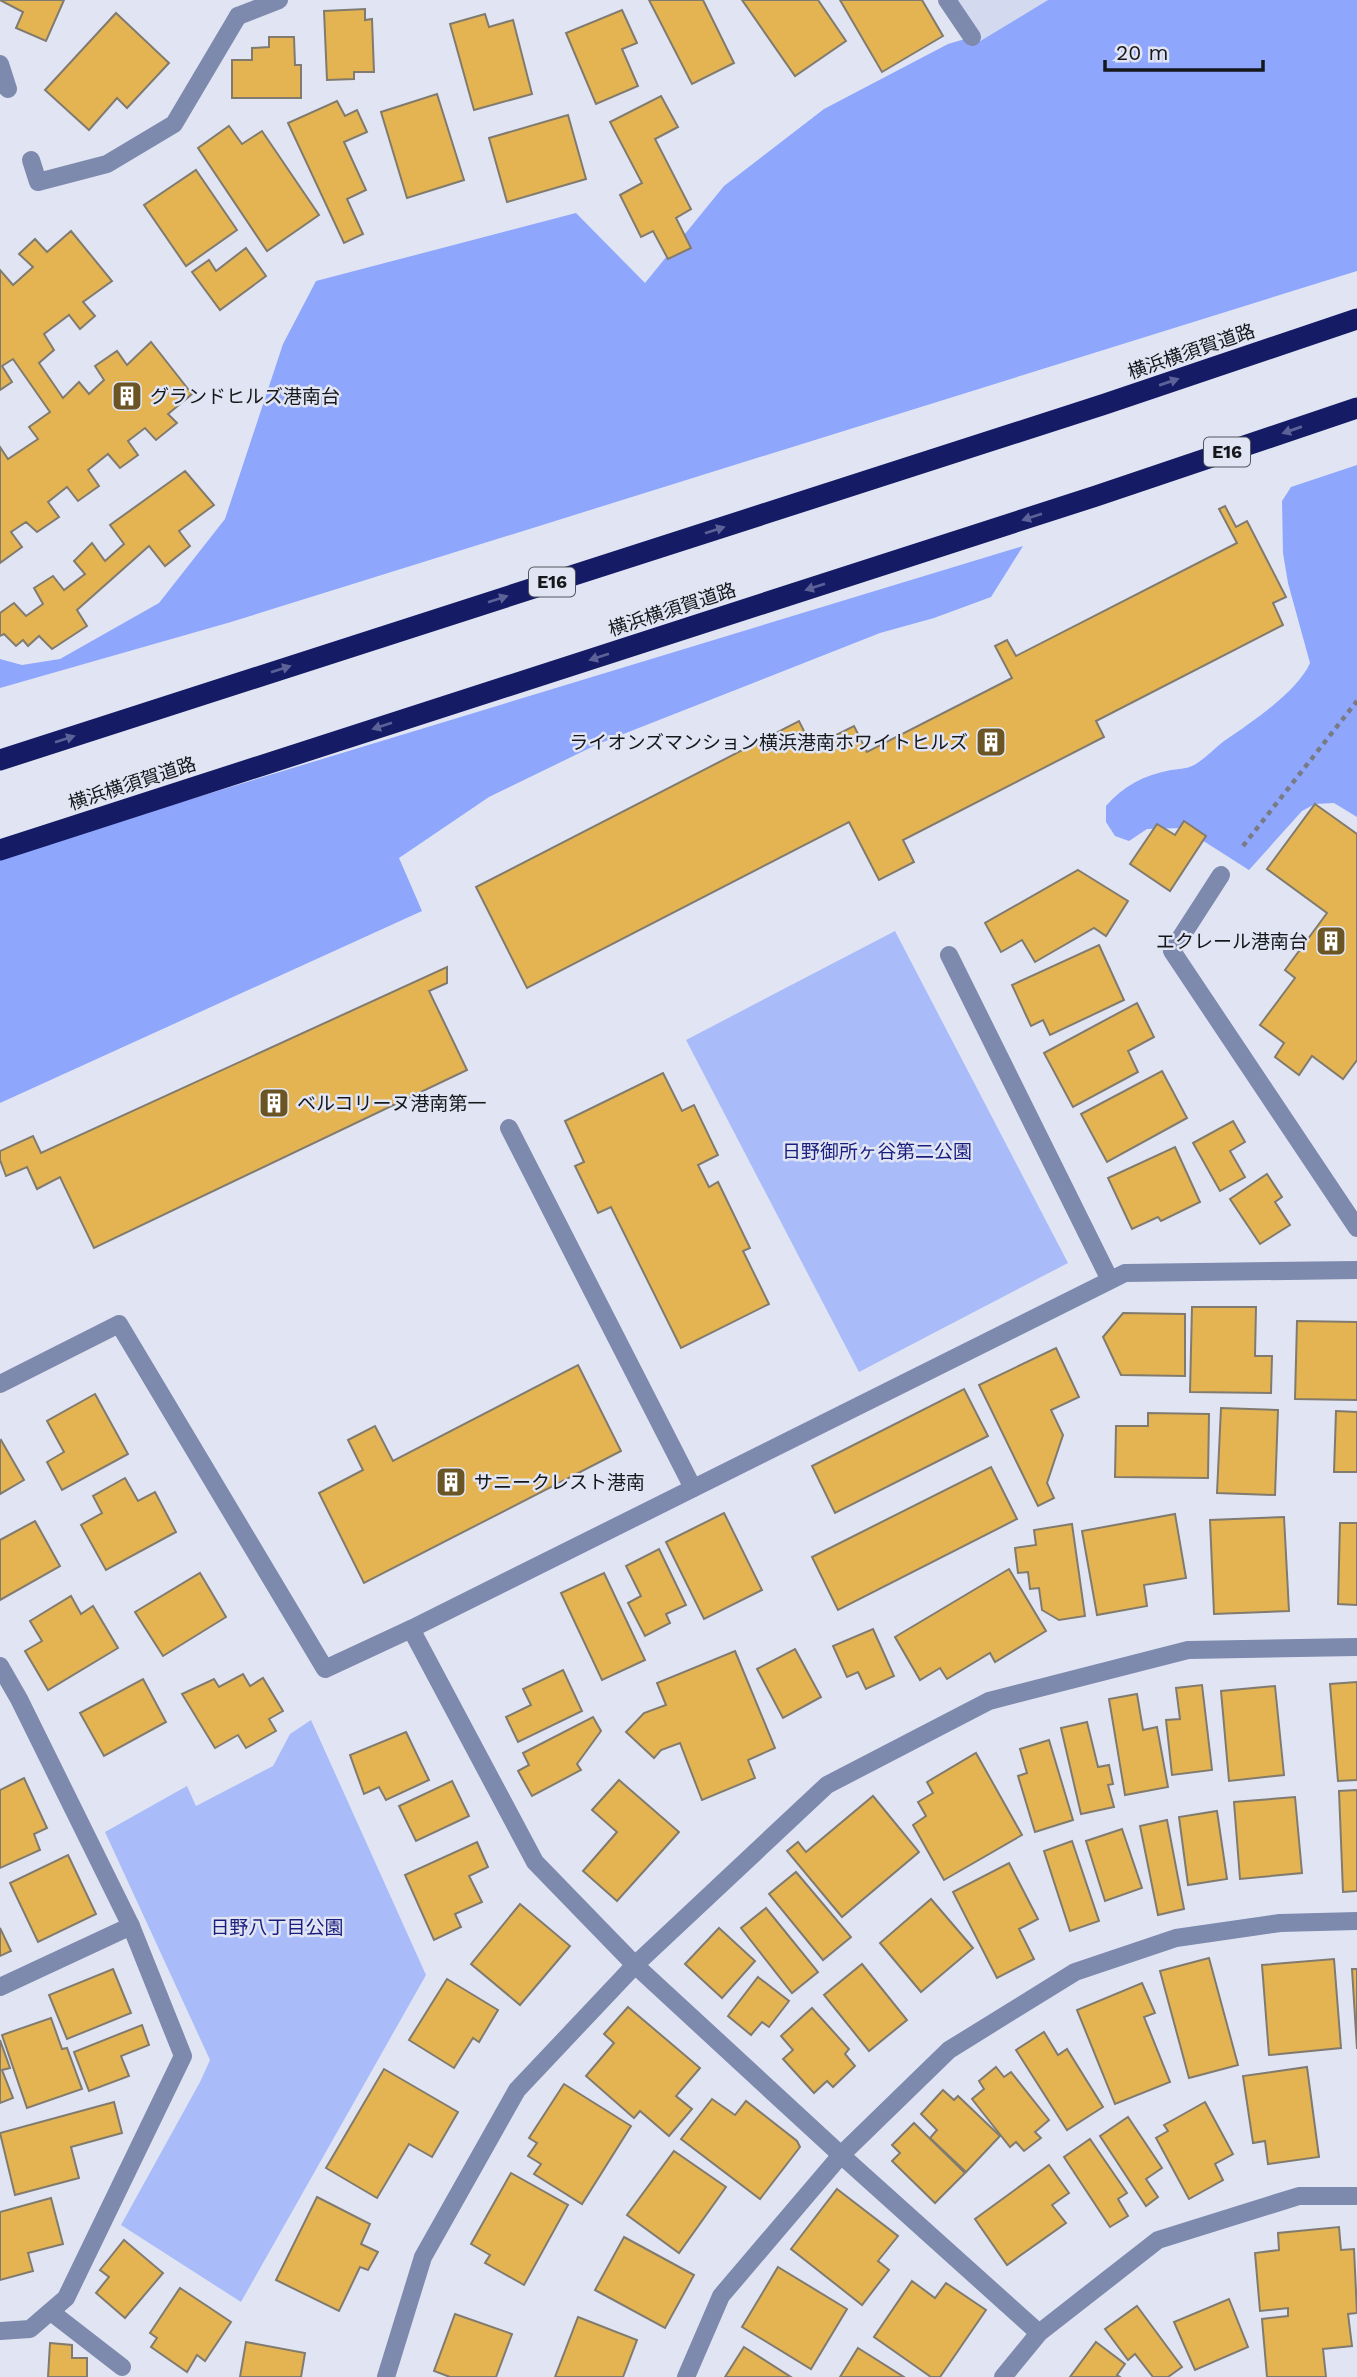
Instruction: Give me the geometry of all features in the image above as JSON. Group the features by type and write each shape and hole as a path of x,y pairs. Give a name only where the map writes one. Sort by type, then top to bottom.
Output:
{"highway":[{"name":"横浜横須賀道路","path":"0,760 1105,404 1357,319"},
{"name":"横浜横須賀道路","path":"0,850 1097,496 1357,408"}],"street":[{"path":"31,160 38,182 107,164 174,124 239,16 279,0"},
{"path":"947,0 972,37"},
{"path":"0,64 8,89"},
{"path":"1221,875 1172,951 1357,1228"},
{"path":"949,955 1110,1280"},
{"path":"509,1128 693,1488"},
{"path":"0,1384 119,1324 326,1669 1125,1273 1357,1270"},
{"path":"411,1629 535,1862 635,1965 1039,2333"},
{"path":"386,2377 423,2257 517,2090 635,1965 827,1785 989,1701 1188,1650 1357,1647"},
{"path":"0,1666 19,1699 131,1926 183,2056 66,2298 30,2329 0,2332"},
{"path":"686,2377 721,2297 841,2155 949,2050 1075,1972 1176,1938 1280,1923 1357,1921"},
{"path":"0,1987 131,1926"},
{"path":"1003,2377 1039,2333 1158,2240 1299,2196 1357,2196"},
{"path":"51,2312 122,2367"}],"path":[{"path":"1221,875 1357,701"}],"shaded area":[{"path":"950,0 1048,0 977,43"},
{"path":"1048,0 1357,0 1357,271 231,622 0,688 0,659 22,665 60,659 159,603 225,519 283,344 316,281 576,213 645,283 724,186 824,109 948,44 972,37 977,43"},
{"path":"1357,465 1357,817 1334,803 1315,804 1302,811 1249,870 1183,828 1147,829 1129,841 1115,836 1106,822 1106,806 1120,793 1135,782 1152,775 1187,768 1197,763 1273,705 1304,674 1310,663 1288,583 1283,553 1282,501 1291,487"},
{"path":"1023,546 991,597 934,618 880,633 598,744 489,797 399,858 422,911 0,1103 0,857"}],"green space":[{"name":"日野御所ヶ谷第二公園","path":"895,931 1068,1263 859,1372 686,1040"},
{"name":"日野八丁目公園","path":"311,1720 426,1975 241,2302 121,2225 210,2060 105,1832 187,1786 196,1806 273,1766 290,1734"}],"building":[{"path":"0,0 64,0 46,41 16,28 23,12"},
{"path":"649,0 703,0 734,63 692,84"},
{"path":"742,0 818,0 846,41 795,76"},
{"path":"840,0 922,0 943,36 882,72"},
{"path":"365,9 365,20 372,19 374,72 354,72 354,79 327,80 324,11"},
{"path":"622,10 637,43 622,49 638,86 596,104 566,33"},
{"path":"116,13 169,63 127,108 117,98 89,130 45,90"},
{"path":"485,14 489,27 513,20 532,94 474,110 450,24"},
{"path":"269,37 294,37 295,65 301,65 301,98 232,98 232,60 252,60 252,48 269,47"},
{"path":"437,94 464,180 407,198 381,112"},
{"path":"661,96 678,127 655,139 691,209 676,218 691,248 668,259 653,231 641,237 620,195 642,183 610,122"},
{"path":"337,101 345,116 357,110 367,132 344,142 366,190 347,199 363,234 344,243 288,123"},
{"path":"568,115 586,179 507,202 489,138"},
{"path":"229,126 242,144 262,131 319,215 267,251 198,148"},
{"path":"196,170 237,230 186,266 144,205"},
{"name":"グランドヒルズ港南台","path":"71,231 112,281 83,302 95,316 80,329 69,315 44,334 54,350 39,363 63,398 79,382 89,394 104,380 95,366 117,351 127,365 151,342 192,394 168,414 177,423 156,440 145,428 128,441 138,455 120,468 108,454 88,470 99,486 78,501 67,487 48,502 59,517 37,532 26,522 11,532 22,547 0,563 0,447 8,459 38,439 29,427 50,412 13,359 2,366 12,382 0,390 0,270 13,285 33,267 19,254 35,239 47,252"},
{"path":"246,248 266,276 220,310 192,272 209,260 216,271"},
{"path":"185,471 214,505 179,531 190,546 165,566 149,546 77,610 87,626 52,649 39,636 28,646 23,640 16,646 4,634 0,636 0,613 14,603 26,616 43,604 34,588 53,576 64,590 85,574 74,561 92,543 105,561 124,544 110,525"},
{"name":"ライオンズマンション横浜港南ホワイトヒルズ","path":"1225,506 1236,527 1247,521 1286,597 1273,603 1283,625 1096,721 1104,737 903,840 914,862 879,880 849,822 527,988 476,887 799,721 812,747 854,726 867,752 1012,678 995,646 1007,640 1016,656 1237,543 1219,509"},
{"name":"エクレール港南台","path":"1315,804 1357,834 1357,1060 1343,1079 1312,1056 1299,1075 1275,1057 1284,1043 1260,1025 1295,978 1285,970 1327,913 1267,869"},
{"path":"1184,821 1206,836 1170,891 1130,864 1157,824 1175,835"},
{"path":"1078,870 1128,901 1106,936 1094,928 1035,962 1022,940 1001,952 985,923"},
{"path":"1099,945 1124,1000 1050,1035 1043,1020 1031,1026 1012,985"},
{"name":"ベルコリーヌ港南第一","path":"447,967 447,983 429,991 467,1070 94,1248 60,1177 37,1189 27,1167 6,1176 0,1160 0,1151 33,1136 41,1153"},
{"path":"1137,1003 1154,1037 1128,1051 1138,1072 1073,1107 1044,1053"},
{"path":"1162,1071 1187,1118 1107,1162 1081,1114"},
{"path":"663,1073 682,1111 694,1105 718,1155 698,1165 709,1187 718,1182 750,1248 743,1251 769,1304 681,1348 611,1207 598,1213 575,1166 584,1162 565,1121"},
{"path":"1233,1121 1245,1142 1230,1151 1245,1177 1220,1191 1193,1143"},
{"path":"1175,1147 1200,1202 1161,1221 1158,1217 1132,1229 1108,1178"},
{"path":"1267,1174 1282,1197 1275,1202 1290,1225 1260,1244 1230,1199"},
{"path":"1192,1307 1256,1307 1255,1356 1272,1356 1271,1393 1190,1392"},
{"path":"1123,1313 1185,1314 1185,1376 1121,1375 1103,1337"},
{"path":"1297,1321 1357,1322 1357,1400 1295,1399"},
{"path":"1056,1348 1079,1397 1051,1410 1063,1435 1047,1483 1054,1498 1038,1506 979,1385"},
{"name":"サニークレスト港南","path":"578,1365 621,1451 364,1583 319,1493 363,1470 348,1440 375,1426 393,1461"},
{"path":"964,1389 988,1436 835,1513 812,1466"},
{"path":"95,1394 128,1454 62,1490 47,1462 64,1452 47,1421"},
{"path":"1221,1408 1278,1410 1275,1495 1217,1493"},
{"path":"1336,1411 1357,1412 1357,1472 1334,1472"},
{"path":"1148,1413 1209,1414 1208,1478 1115,1477 1116,1426 1148,1426"},
{"path":"0,1441 24,1480 0,1494"},
{"path":"991,1467 1017,1519 838,1610 812,1557"},
{"path":"125,1478 138,1501 155,1492 176,1532 106,1570 81,1525 102,1513 93,1496"},
{"path":"724,1513 762,1590 704,1619 666,1542"},
{"path":"1175,1514 1186,1578 1144,1585 1147,1606 1097,1615 1082,1531"},
{"path":"1284,1517 1289,1611 1214,1614 1210,1520"},
{"path":"35,1521 60,1566 0,1600 0,1540"},
{"path":"1340,1523 1357,1523 1357,1605 1338,1604"},
{"path":"1072,1524 1085,1616 1059,1620 1042,1610 1039,1588 1030,1589 1028,1572 1018,1573 1015,1548 1036,1545 1034,1530"},
{"path":"659,1549 686,1605 666,1614 670,1623 645,1636 628,1603 641,1596 626,1566"},
{"path":"1009,1569 1046,1631 995,1662 990,1653 947,1679 940,1668 920,1680 895,1637"},
{"path":"200,1573 226,1617 163,1656 135,1612"},
{"path":"604,1573 645,1660 602,1680 561,1593"},
{"path":"71,1596 81,1614 93,1606 118,1648 48,1690 25,1651 42,1641 30,1621"},
{"path":"873,1629 894,1676 866,1689 858,1672 847,1677 833,1646"},
{"path":"795,1649 821,1697 783,1718 757,1669"},
{"path":"735,1651 775,1748 748,1760 755,1778 702,1800 680,1743 661,1750 654,1758 626,1732 644,1713 666,1705 657,1683"},
{"path":"563,1670 582,1711 518,1742 506,1717 531,1705 523,1689"},
{"path":"243,1674 250,1686 263,1678 283,1711 269,1719 276,1731 246,1748 238,1735 215,1748 182,1694 214,1679 219,1687"},
{"path":"143,1679 166,1722 104,1756 80,1713"},
{"path":"1357,1682 1357,1780 1338,1781 1330,1684"},
{"path":"1202,1685 1212,1770 1172,1775 1166,1720 1180,1719 1176,1688"},
{"path":"1275,1686 1284,1775 1229,1781 1221,1691"},
{"path":"1137,1694 1143,1730 1157,1727 1168,1787 1125,1795 1109,1699"},
{"path":"593,1717 601,1731 577,1764 581,1770 532,1796 518,1771 529,1765 523,1753"},
{"path":"1087,1722 1098,1767 1109,1765 1113,1784 1108,1785 1114,1807 1081,1814 1061,1728"},
{"path":"406,1732 429,1780 386,1800 379,1787 364,1794 350,1755"},
{"path":"1049,1740 1073,1820 1035,1832 1018,1776 1027,1773 1020,1749"},
{"path":"976,1753 1022,1835 944,1880 913,1825 926,1816 918,1802 933,1793 927,1782"},
{"path":"24,1778 47,1828 34,1834 40,1850 0,1868 0,1790"},
{"path":"619,1780 679,1832 617,1901 583,1871 617,1832 592,1810"},
{"path":"452,1781 469,1816 416,1841 399,1806"},
{"path":"1357,1790 1357,1891 1343,1892 1339,1791"},
{"path":"873,1796 919,1852 842,1917 787,1851 798,1842 806,1852"},
{"path":"1295,1797 1302,1873 1240,1879 1234,1802"},
{"path":"1217,1811 1227,1879 1188,1885 1179,1817"},
{"path":"1167,1820 1184,1909 1158,1915 1140,1826"},
{"path":"1122,1829 1142,1888 1105,1901 1086,1841"},
{"path":"1072,1841 1099,1921 1070,1931 1044,1851"},
{"path":"477,1842 488,1867 469,1876 482,1902 455,1914 461,1927 434,1940 405,1875"},
{"path":"68,1855 96,1914 38,1942 10,1883"},
{"path":"1009,1863 1038,1919 1019,1929 1034,1959 997,1978 953,1892"},
{"path":"796,1872 851,1937 823,1960 769,1894"},
{"path":"931,1899 973,1948 921,1992 880,1943"},
{"path":"520,1904 570,1946 520,2005 471,1964"},
{"path":"766,1908 818,1972 792,1993 741,1928"},
{"path":"0,1928 11,1951 0,1956"},
{"path":"719,1928 755,1961 722,1998 685,1964"},
{"path":"1209,1958 1238,2065 1189,2078 1160,1971"},
{"path":"1334,1959 1341,2048 1269,2055 1262,1965"},
{"path":"862,1964 907,2020 869,2051 824,1995"},
{"path":"113,1969 131,2013 67,2039 49,1995"},
{"path":"1352,1969 1357,1969 1357,2049"},
{"path":"758,1977 789,2001 769,2027 762,2022 751,2035 728,2016"},
{"path":"447,1979 498,2010 479,2042 473,2038 454,2068 409,2040"},
{"path":"1142,1983 1155,2013 1144,2017 1170,2082 1115,2104 1077,2010"},
{"path":"628,2007 700,2068 676,2096 692,2109 669,2136 640,2111 634,2118 586,2076 614,2043 604,2034"},
{"path":"812,2008 849,2049 845,2054 855,2066 833,2087 827,2081 814,2093 783,2059 793,2050 781,2036"},
{"path":"51,2018 62,2049 67,2048 82,2089 27,2108 2,2035"},
{"path":"142,2025 149,2045 121,2056 129,2076 89,2091 74,2052"},
{"path":"1044,2032 1058,2055 1067,2049 1103,2107 1067,2130 1016,2050"},
{"path":"0,2040 10,2068 2,2070 13,2098 0,2103"},
{"path":"996,2067 1004,2077 1011,2072 1049,2120 1035,2132 1041,2138 1024,2151 1016,2142 1010,2147 972,2099 984,2089 979,2081"},
{"path":"1307,2067 1319,2157 1268,2164 1265,2141 1253,2143 1243,2076"},
{"path":"384,2069 458,2112 432,2157 409,2144 377,2198 326,2168"},
{"path":"564,2084 631,2126 582,2204 534,2174 541,2164 528,2156 537,2143 529,2138"},
{"path":"943,2090 954,2100 958,2096 1000,2136 966,2172 930,2138 937,2130 921,2114"},
{"path":"712,2099 735,2115 746,2101 797,2141 800,2147 760,2199 681,2139"},
{"path":"114,2102 122,2133 71,2147 79,2178 15,2195 0,2133"},
{"path":"1205,2102 1233,2154 1215,2164 1223,2180 1189,2199 1156,2138 1168,2131 1164,2125"},
{"path":"1128,2117 1162,2168 1146,2179 1158,2197 1146,2206 1100,2136"},
{"path":"914,2123 965,2173 935,2203 892,2161 900,2153 892,2145"},
{"path":"1090,2139 1127,2193 1118,2199 1128,2216 1110,2227 1064,2157"},
{"path":"674,2151 726,2187 679,2253 627,2215"},
{"path":"1049,2165 1069,2193 1052,2205 1066,2223 1007,2265 975,2219"},
{"path":"511,2173 568,2205 524,2285 485,2263 490,2255 471,2244"},
{"path":"837,2189 898,2236 878,2261 889,2270 862,2305 791,2249"},
{"path":"317,2197 370,2224 361,2244 378,2252 368,2270 360,2267 339,2311 276,2280"},
{"path":"51,2198 63,2244 28,2253 33,2271 0,2280 0,2212"},
{"path":"1339,2227 1341,2250 1354,2249 1357,2313 1348,2314 1352,2346 1323,2349 1326,2377 1267,2377 1262,2319 1288,2316 1288,2308 1260,2311 1255,2253 1279,2250 1278,2233"},
{"path":"624,2237 694,2275 665,2328 595,2290"},
{"path":"124,2240 163,2273 125,2318 96,2293 109,2277 100,2270"},
{"path":"778,2267 847,2309 811,2369 742,2327"},
{"path":"912,2281 935,2298 946,2283 986,2310 940,2377 931,2377 874,2337"},
{"path":"180,2288 231,2322 205,2361 197,2355 187,2372 151,2347 157,2338 150,2333"},
{"path":"1229,2299 1248,2347 1195,2370 1174,2322"},
{"path":"1137,2306 1182,2367 1168,2377 1153,2377 1135,2354 1128,2360 1105,2329"},
{"path":"455,2314 512,2334 496,2377 450,2377 434,2371"},
{"path":"578,2317 637,2340 623,2377 555,2377"},
{"path":"246,2342 305,2353 301,2377 240,2377"},
{"path":"1096,2342 1125,2364 1117,2375 1120,2377 1070,2377"},
{"path":"50,2343 72,2345 72,2358 87,2358 87,2377 48,2377"},
{"path":"744,2347 791,2377 725,2377"},
{"path":"858,2348 904,2377 840,2377"}],"place":[{"name":"グランドヒルズ港南台","path":"127,396"},
{"name":"ライオンズマンション横浜港南ホワイトヒルズ","path":"991,742"},
{"name":"エクレール港南台","path":"1331,941"},
{"name":"ベルコリーヌ港南第一","path":"274,1103"},
{"name":"サニークレスト港南","path":"451,1482"}]}
